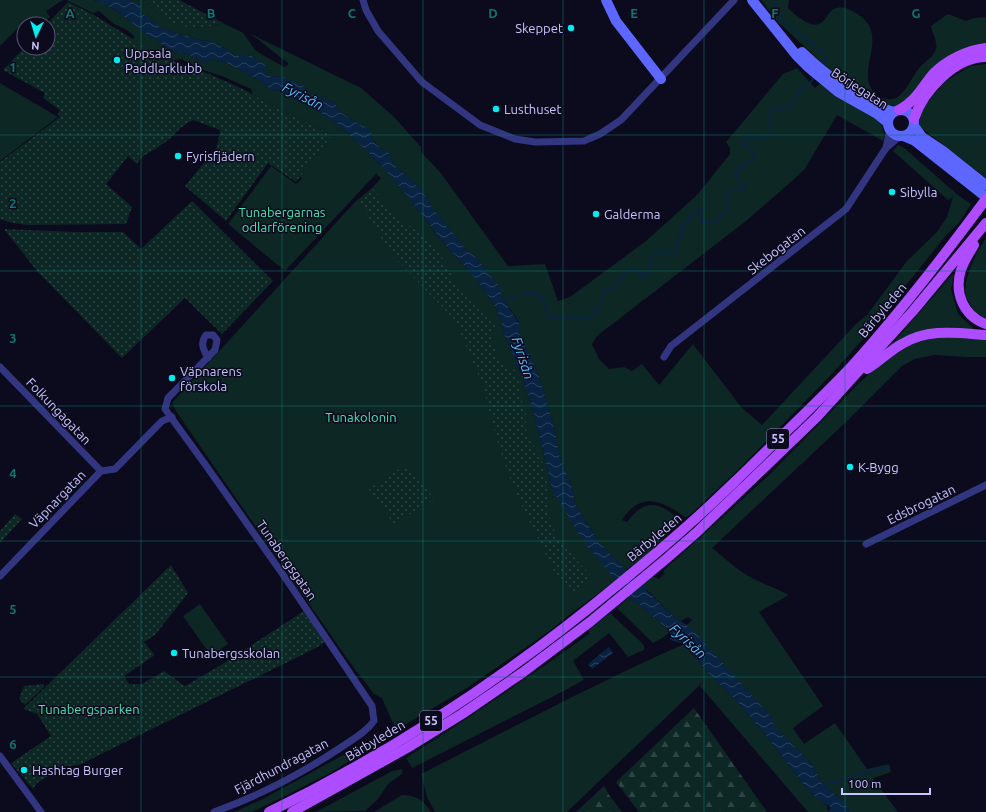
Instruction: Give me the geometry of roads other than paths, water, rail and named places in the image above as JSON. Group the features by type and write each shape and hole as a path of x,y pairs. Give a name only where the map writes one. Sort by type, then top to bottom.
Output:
{"main road":[{"path":"896,111 912,102 934,73 946,63 960,55 986,48"},
{"path":"914,123 920,104 946,73 963,62 986,57"},
{"name":"Bärbyleden","path":"663,555 688,526 817,403 852,365 930,274 986,198"},
{"path":"985,224 961,270 959,290 962,302 967,311 986,324"},
{"name":"Bärbyleden","path":"292,812 401,752 456,718 522,673 663,555 696,533 778,455 854,378 985,224"},
{"path":"854,378 903,343 918,336 933,333 953,332 986,335"},
{"name":"Bärbyleden","path":"269,812 352,769 449,710 587,618"}],"street":[{"path":"362,0 378,31 422,82 480,125 515,139 535,142 584,141 600,134 622,120 734,0"},
{"path":"606,0 616,21 661,79"},
{"name":"Börjegatan","path":"754,2 812,66 838,92 877,114 889,126"},
{"name":"Börjegatan","path":"824,77 880,107 896,111"},
{"path":"986,185 943,151 922,137 914,123 912,116 907,111 896,111 891,116 889,126 894,134 915,141 986,198"},
{"path":"901,136 910,133 914,123"},
{"name":"Skebogatan","path":"886,148 889,126"},
{"name":"Skebogatan","path":"664,357 671,346 846,209 886,148 901,136"},
{"path":"172,417 165,409 168,398 208,358"},
{"name":"Folkungagatan","path":"0,367 101,471"},
{"name":"Väpnargatan","path":"0,576 101,471 115,469 162,421 172,417"},
{"name":"Tunabergsgatan","path":"172,417 284,576 372,706 374,721"},
{"name":"Edsbrogatan","path":"866,544 986,485"},
{"name":"Fjärdhundragatan","path":"214,812 239,802 316,764 367,730 374,721"},
{"path":"0,756 41,812"}],"water":[{"name":"Fyrisån","path":"95,0 131,0 135,4 141,5 140,11 162,28 200,40 210,41 226,49 235,56 251,56 265,65 265,74 284,77 304,86 306,93 334,102 340,112 360,125 369,128 373,141 389,153 394,165 422,190 434,210 468,251 478,259 501,289 501,296 519,323 520,336 536,368 555,431 560,457 573,490 575,504 599,542 626,570 646,587 647,591 673,616 696,633 772,718 773,725 811,763 823,785 844,801 849,812 828,812 831,807 822,802 807,789 768,738 734,698 710,675 684,644 670,640 670,631 635,601 628,598 605,567 589,549 552,489 534,413 521,374 503,332 501,320 496,308 480,284 443,242 384,168 344,130 332,120 318,112 317,109 281,91 271,89 257,79 225,62 212,59 204,63 188,54 175,52 163,46 156,38 150,37 116,10"},
{"path":"609,647 613,653 592,669 588,664"}],"waterway":[{"path":"775,0 783,22 813,44 826,56 825,63 822,67"},
{"path":"524,295 534,292 542,298 549,316 559,319 573,316 587,319 595,313 606,290 614,288 623,275 631,269 637,270 643,276 647,276 649,264 655,254 674,252 679,248 676,241 680,238 682,227 688,222 688,218 698,210 702,211 701,222 705,223 717,221 721,215 729,209 727,194 734,188 743,190 745,188 743,184 738,181 735,172 755,158 751,150 742,143 747,138 763,139 772,133 770,113 773,108 791,105 798,93 815,77"},
{"path":"502,301 518,296"},
{"path":"821,786 859,774 889,767"}],"place":[{"name":"Skeppet","path":"571,28"},
{"name":"Uppsala Paddlarklubb","path":"117,60"},
{"name":"Lusthuset","path":"496,109"},
{"name":"Fyrisfjädern","path":"178,156"},
{"name":"Sibylla","path":"892,192"},
{"name":"Galderma","path":"596,214"},
{"name":"Väpnarens förskola","path":"172,378"},
{"name":"K-Bygg","path":"850,467"},
{"name":"Tunabergsskolan","path":"174,653"},
{"name":"Hashtag Burger","path":"24,770"}],"park label":[{"name":"Tunabergarnas odlarförening","path":"282,220"},
{"name":"Tunakolonin","path":"361,417"},
{"name":"Tunabergsparken","path":"89,709"}]}
